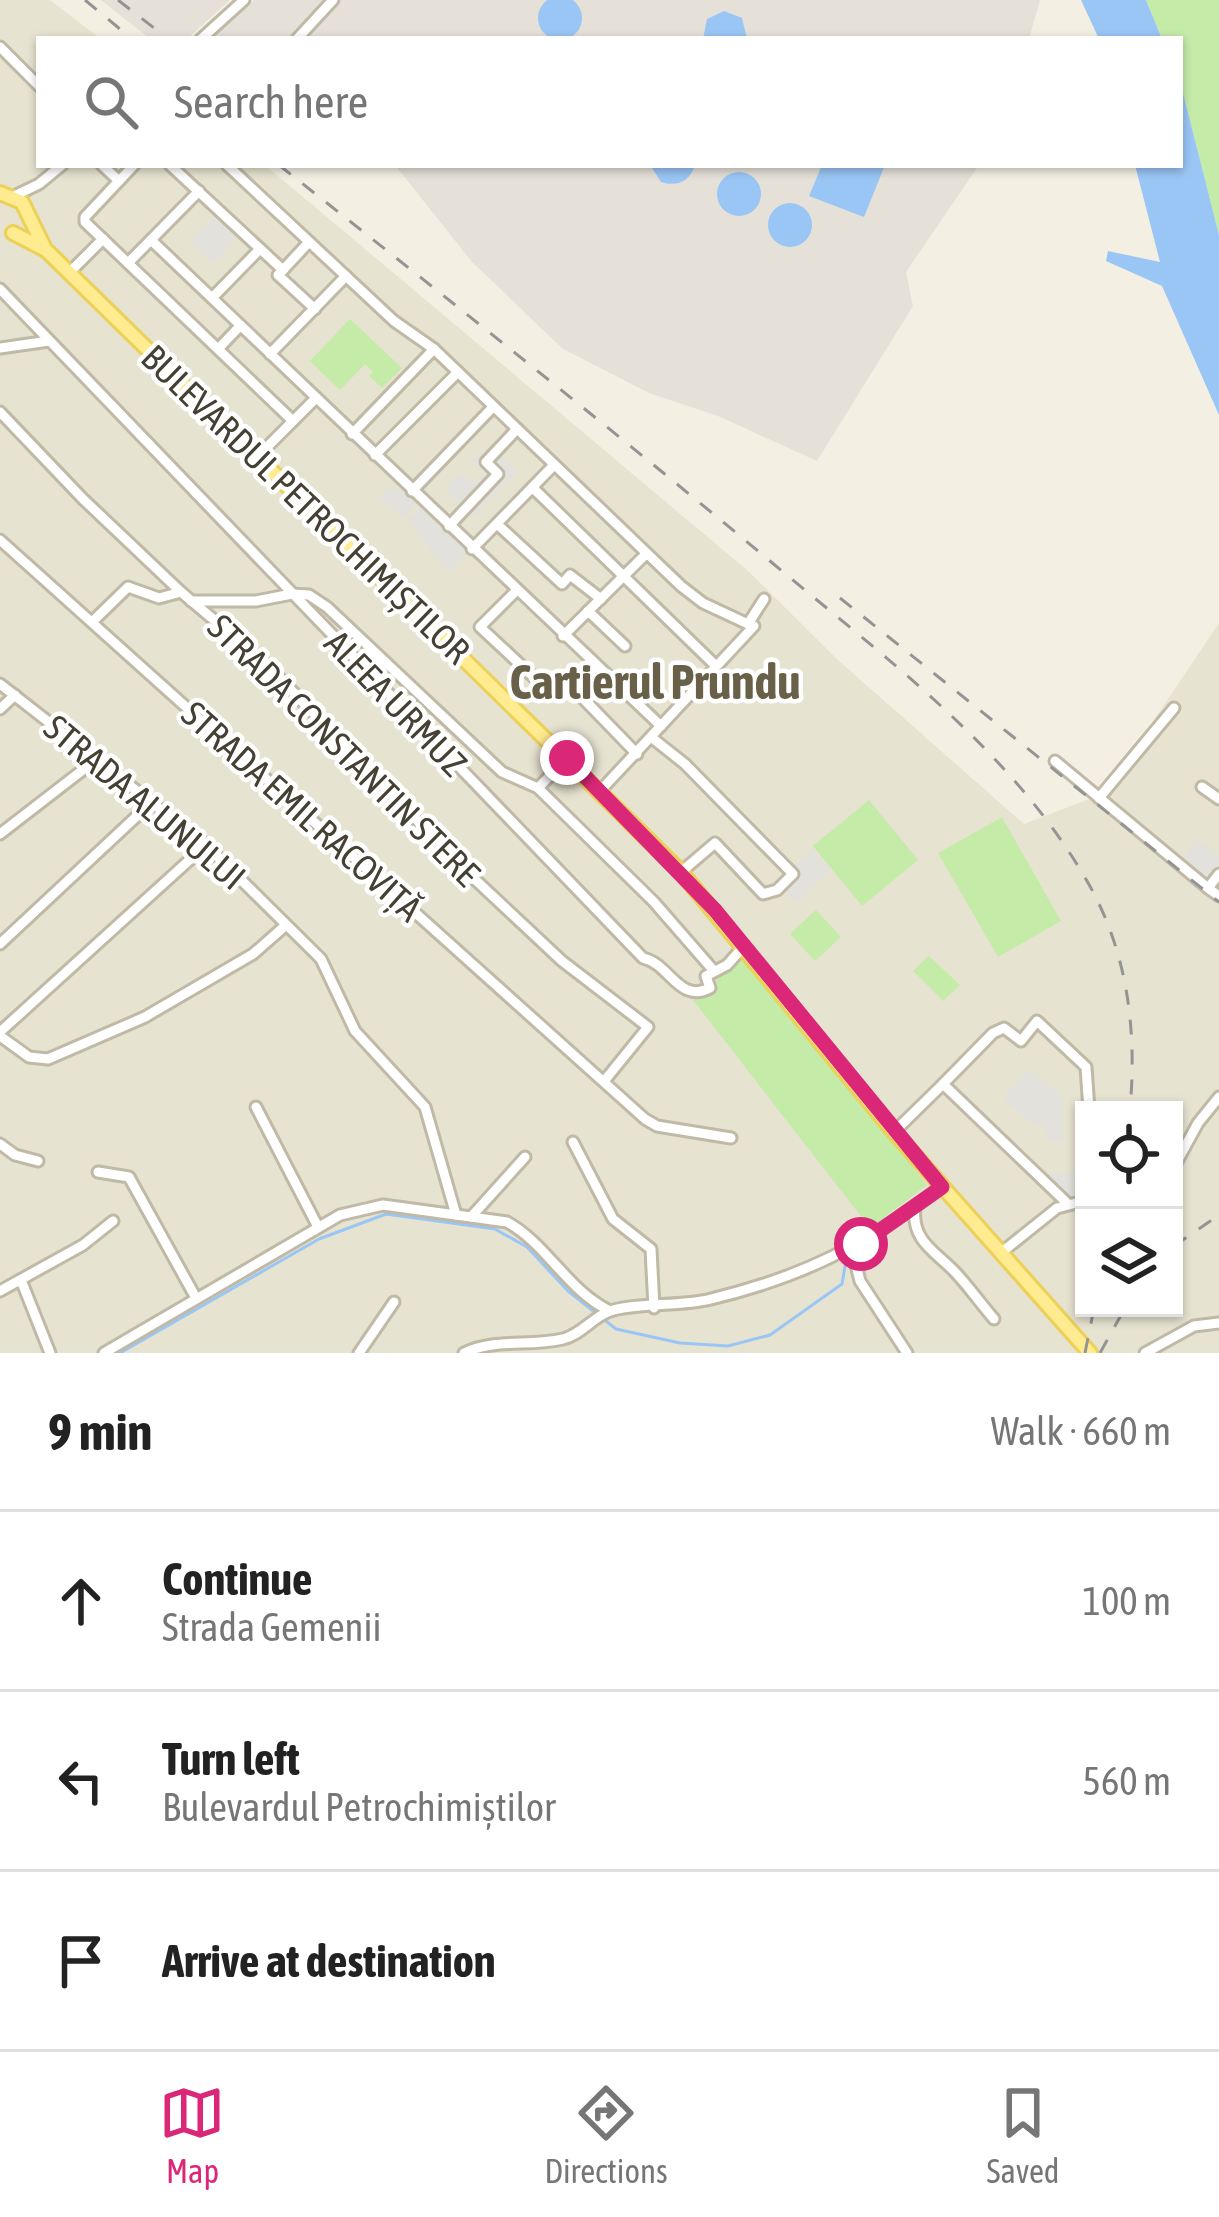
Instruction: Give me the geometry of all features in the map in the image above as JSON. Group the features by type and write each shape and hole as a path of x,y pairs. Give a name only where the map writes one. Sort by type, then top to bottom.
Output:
{"main road":[{"name":"BULEVARDUL PETROCHIMIȘTILOR","path":"5,196 22,202 45,249 681,872 894,1132 1090,1353"},
{"path":"4,232 22,227 27,215"},
{"name":"BULEVARDUL PETROCHIMIȘTILOR","path":"4,232 45,249"}],"street":[{"path":"204,36 244,0"},
{"path":"300,36 333,0"},
{"path":"0,47 36,83"},
{"path":"5,196 39,184 58,168"},
{"path":"105,168 119,181"},
{"path":"131,168 84,220 292,421"},
{"path":"173,168 283,270"},
{"path":"183,177 190,168"},
{"path":"229,168 394,321 458,372 646,554 703,603 754,626 601,790"},
{"path":"27,215 39,184"},
{"path":"128,263 199,191"},
{"path":"69,273 103,239"},
{"path":"152,240 661,726"},
{"path":"309,242 278,274 315,309"},
{"path":"212,298 260,248"},
{"path":"270,354 346,276"},
{"name":"ALEEA URMUZ","path":"0,289 643,958 655,961 684,991 697,994 710,988 706,976 727,965 744,946"},
{"path":"218,349 240,326"},
{"path":"0,348 50,341"},
{"path":"352,434 434,350"},
{"path":"375,455 458,372"},
{"path":"257,456 316,398"},
{"path":"412,490 493,406"},
{"name":"STRADA CONSTANTIN STERE","path":"0,412 190,601 265,663 397,803 546,946 648,1027 604,1080"},
{"path":"449,526 498,474 486,462 517,429"},
{"path":"472,549 554,465"},
{"path":"532,488 716,666"},
{"path":"497,524 562,584 570,575 601,598"},
{"name":"STRADA EMIL RACOVIȚĂ","path":"0,540 657,1126 731,1138"},
{"path":"563,636 646,554"},
{"path":"92,622 128,587 159,598 181,592"},
{"path":"516,591 481,627 538,682 573,688 637,754"},
{"path":"190,601 256,601 292,594 309,596 327,607 477,751 502,772 538,788 654,902 714,971"},
{"path":"748,624 764,599"},
{"path":"588,611 625,646"},
{"path":"573,688 594,667"},
{"name":"STRADA ALUNULUI","path":"0,684 206,844 326,965 366,1046 425,1107 456,1215"},
{"path":"0,709 15,695"},
{"path":"1099,798 1174,708"},
{"path":"651,737 685,764 793,874 777,890 763,894 715,843 681,872"},
{"path":"538,788 567,758"},
{"path":"0,834 97,759"},
{"path":"1055,761 1219,896"},
{"path":"1202,788 1219,799"},
{"path":"0,944 153,801"},
{"path":"206,844 0,1034 38,1059 63,1054 145,1017 253,954 286,925"},
{"path":"1208,888 1219,874"},
{"path":"894,1132 993,1033 1004,1028 1021,1041 1037,1021 1086,1067 1088,1101"},
{"path":"943,1084 1067,1203"},
{"path":"1183,1151 1219,1097"},
{"path":"256,1107 317,1225"},
{"path":"573,1142 613,1219 651,1249 654,1308"},
{"path":"0,1144 15,1155 38,1161"},
{"path":"471,1217 525,1157"},
{"path":"98,1172 129,1177 196,1298"},
{"path":"464,1353 484,1345 526,1350 575,1335 603,1316 711,1300 841,1255 942,1187"},
{"path":"1002,1252 1067,1203 1075,1202"},
{"path":"104,1353 317,1225 360,1208 383,1205 507,1222 524,1232 603,1316"},
{"path":"915,1207 923,1244 954,1271 994,1319"},
{"path":"0,1291 83,1245 113,1221"},
{"path":"852,1249 860,1281 907,1353"},
{"path":"21,1280 50,1353"},
{"path":"359,1353 394,1302"},
{"path":"1145,1353 1194,1326 1219,1323"}],"shaded area":[{"path":"0,0 50,0 97,36 36,36 36,168 269,168 747,570 839,661 1024,824 1105,793 1219,623 1219,1353 0,1353"},
{"path":"101,0 230,0 190,36 146,36"},
{"path":"254,0 1040,0 1030,36 214,36"},
{"path":"397,168 977,168 906,272 913,306 817,461 718,416 649,393 563,349 472,262"},
{"path":"215,216 238,236 213,263 190,242"},
{"path":"489,445 517,471 474,517 445,490 461,473 475,484 485,473 473,462"},
{"path":"401,485 418,502 402,518 379,497 388,487 394,492"},
{"path":"422,505 470,551 449,573 408,521"},
{"path":"1198,840 1219,856 1219,873 1207,887 1179,863"},
{"path":"812,849 832,869 797,903 778,883"},
{"path":"1029,1069 1062,1096 1063,1141 1046,1141 1046,1130 1031,1124 1003,1099"},
{"path":"1075,1173 1075,1194 1061,1195 1040,1174"}],"green space":[{"path":"1146,0 1219,0 1219,235 1183,93 1183,36 1161,36"},
{"path":"350,319 402,368 382,388 369,376 373,372 365,364 340,390 310,361"},
{"path":"869,800 918,860 862,906 813,846"},
{"path":"1002,817 1061,921 998,957 938,853"},
{"path":"816,910 841,937 815,961 790,934"},
{"path":"743,953 927,1185 870,1228 693,1000 714,994 717,978"},
{"path":"929,956 960,985 943,1001 913,971"}],"water":[{"path":"570,-1 580,10 576,34 544,34 538,18 544,2"},
{"path":"1081,0 1146,0 1161,36 1098,36"},
{"path":"724,11 742,18 746,36 704,36 707,19"},
{"path":"1183,93 1219,235 1219,415 1162,286 1106,261 1108,251 1160,262 1136,168 1183,168"},
{"path":"652,168 694,168 682,182 661,182"},
{"path":"821,168 884,168 864,217 809,196"},
{"path":"739,172 755,178 761,194 755,210 739,216 723,210 717,194 723,178"},
{"path":"790,203 806,209 812,225 806,241 790,247 774,241 768,225 774,209"}],"waterway":[{"path":"120,1353 319,1239 386,1214 495,1229 527,1247 568,1291 616,1329 680,1343 728,1346 770,1335 842,1284 847,1255"},
{"path":"872,1229 885,1219"}],"railway":[{"path":"85,0 128,36"},
{"path":"118,0 163,35"},
{"path":"283,168 866,641 988,752 1057,835 1101,908 1126,992 1132,1050 1130,1101"},
{"path":"840,598 1219,902"},
{"path":"1183,1240 1219,1215"},
{"path":"1085,1353 1092,1317"},
{"path":"1100,1353 1120,1317"}],"district":[{"name":"Cartierul Prundu","path":"655,681"}],"route":[{"path":"567,758 715,910 942,1187 861,1244"}]}
